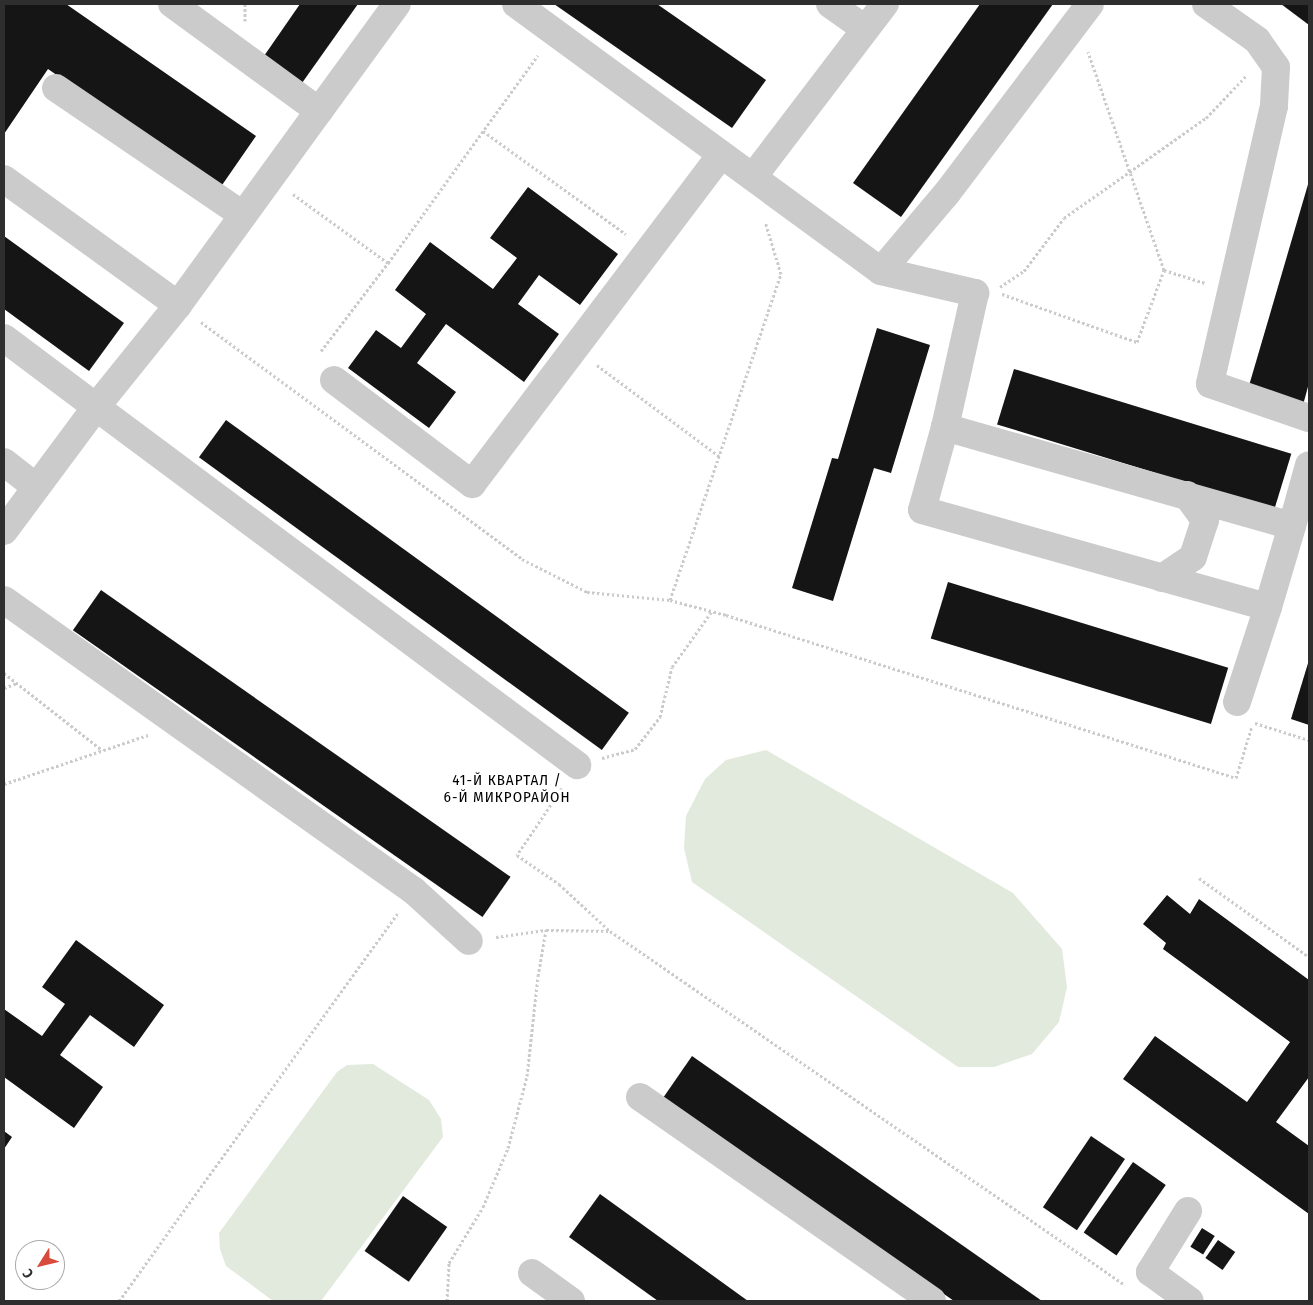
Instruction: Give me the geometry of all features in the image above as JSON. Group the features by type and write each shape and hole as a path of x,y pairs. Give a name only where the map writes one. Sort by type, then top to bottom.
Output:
{"lane":[{"path":"172,4 319,111"},
{"path":"4,531 96,407 178,305 397,4"},
{"path":"516,4 881,271 975,293 945,427 922,510 1268,607"},
{"path":"830,4 865,29"},
{"path":"752,177 885,4"},
{"path":"1206,4 1257,40 1276,67 1274,106 1229,290 1210,384 1309,418"},
{"path":"881,271 947,193 1084,11"},
{"path":"56,88 243,215"},
{"path":"334,380 472,484 721,155"},
{"path":"4,179 178,305"},
{"path":"4,338 578,765"},
{"path":"945,427 1292,526"},
{"path":"4,462 36,487"},
{"path":"1237,702 1268,607 1309,465"},
{"path":"1162,578 1193,557 1205,520 1187,495"},
{"path":"4,600 414,891 469,941"},
{"path":"640,1097 932,1301"},
{"path":"1188,1211 1150,1272 1190,1301"},
{"path":"532,1273 571,1301"}],"path":[{"path":"1084,11 1095,78 1129,172 1164,270 1137,342 993,291 1024,272 1064,218 1129,172 1206,118 1267,54"},
{"path":"321,351 388,263 554,32"},
{"path":"483,131 649,251"},
{"path":"670,600 781,274 752,177"},
{"path":"270,178 388,263"},
{"path":"1164,270 1229,290"},
{"path":"178,305 522,559 587,592 670,600 712,611 1236,778 1253,722 1309,740"},
{"path":"575,348 719,456"},
{"path":"712,611 672,667 660,717 635,749 578,765 516,855 559,884 610,931 1132,1290"},
{"path":"4,673 103,750"},
{"path":"4,688 17,683"},
{"path":"4,784 179,725"},
{"path":"1200,878 1309,957"},
{"path":"126,1301 120,1299 414,891"},
{"path":"469,941 546,930 610,931"},
{"path":"447,1301 449,1263 483,1207 508,1148 527,1076 538,976 546,930"}],"shaded area":[{"path":"766,750 1013,893 1062,949 1067,987 1059,1022 1032,1054 994,1067 958,1067 692,882 684,848 686,816 705,779 726,760"},
{"path":"373,1064 429,1100 441,1119 443,1137 321,1301 273,1301 226,1266 220,1249 219,1233 337,1072 347,1065"}],"building":[{"path":"4,4 66,4 256,136 220,188 48,69 4,134"},
{"path":"300,4 358,4 302,83 264,56"},
{"path":"554,4 657,4 766,80 732,128"},
{"path":"980,4 1053,4 901,217 853,183"},
{"path":"1281,4 1309,4 1309,25"},
{"path":"1309,181 1309,383 1303,405 1248,389"},
{"path":"528,187 618,254 580,305 539,275 518,304 559,334 524,382 446,324 417,363 456,392 429,428 348,368 376,330 401,348 426,314 395,290 430,242 493,289 517,258 490,238"},
{"path":"4,236 124,323 89,371 4,309"},
{"path":"877,328 930,345 891,473 874,468 833,601 792,588 832,458 838,459"},
{"path":"1014,369 1291,454 1274,509 997,424"},
{"path":"226,420 629,713 602,750 199,457"},
{"path":"948,582 1228,668 1211,724 931,638"},
{"path":"101,590 511,877 482,917 73,630"},
{"path":"1309,660 1309,725 1291,719"},
{"path":"1167,895 1190,914 1199,899 1309,980 1309,1077 1276,1122 1309,1146 1309,1214 1123,1079 1155,1036 1247,1102 1290,1042 1163,949 1166,943 1143,924"},
{"path":"76,940 164,1005 134,1047 90,1015 60,1055 103,1087 74,1128 4,1077 4,1009 42,1036 65,1004 42,987"},
{"path":"692,1056 1042,1301 954,1301 663,1098"},
{"path":"4,1131 12,1137 4,1149"},
{"path":"1091,1136 1125,1159 1077,1230 1043,1207"},
{"path":"1133,1162 1166,1185 1116,1255 1084,1232"},
{"path":"600,1194 748,1301 658,1301 569,1237"},
{"path":"403,1196 447,1227 409,1282 365,1251"},
{"path":"1202,1228 1215,1236 1203,1255 1190,1247"},
{"path":"1218,1240 1235,1252 1223,1270 1205,1258"}],"district":[{"name":"41-Й КВАРТАЛ / 6-Й МИКРОРАЙОН","path":"507,788"}]}
